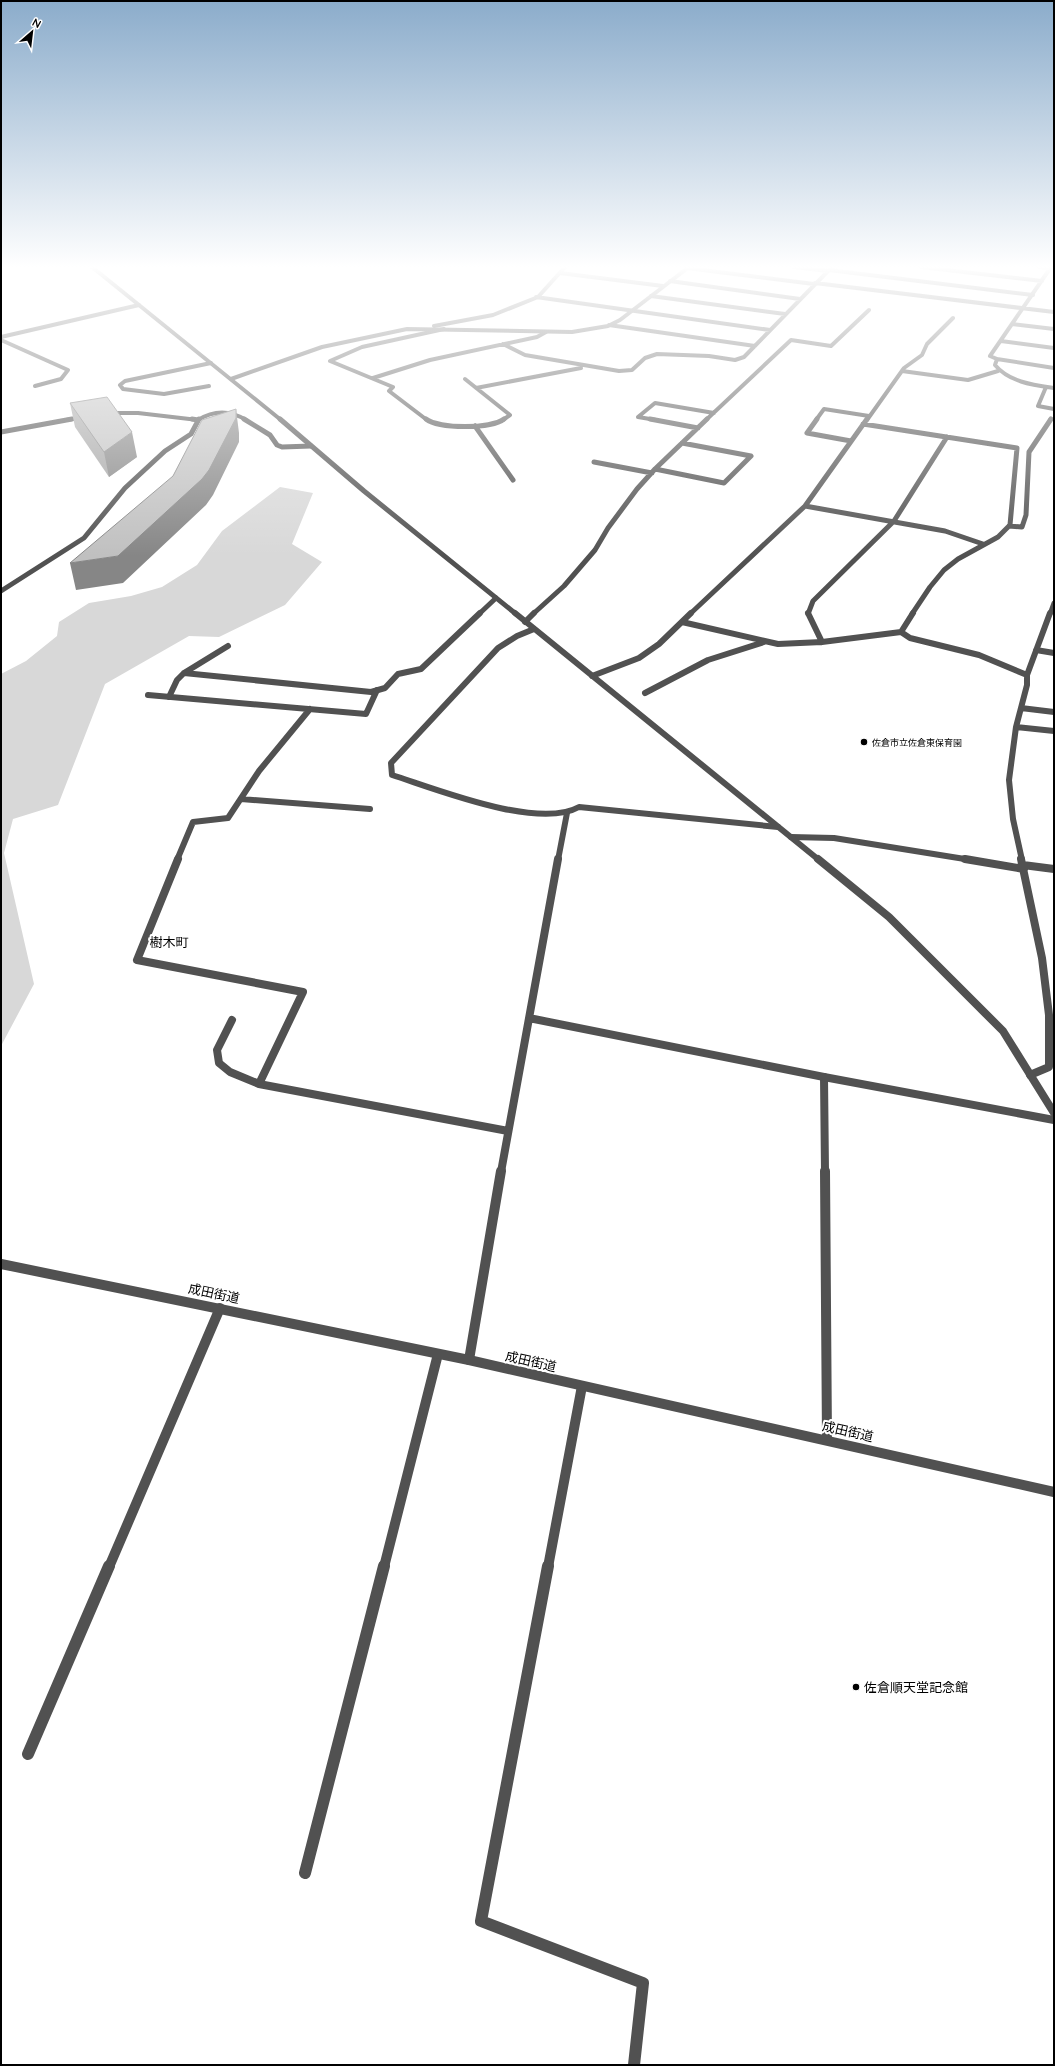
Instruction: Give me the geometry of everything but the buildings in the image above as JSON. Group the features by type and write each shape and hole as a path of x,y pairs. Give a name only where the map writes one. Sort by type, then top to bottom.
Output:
{"street":[{"path":"34,386 61,379 68,370 54,363"},
{"path":"209,363 125,381 120,385 123,389 164,394 209,386"},
{"path":"212,363 364,491 894,922 1003,1031 1054,1113"},
{"path":"231,379 276,363"},
{"path":"336,363 393,387 389,391 431,423 475,426 499,423 510,415 464,379"},
{"path":"373,378 419,363"},
{"path":"568,363 619,371 632,370 639,363"},
{"path":"525,622 564,586 586,560 637,489 653,471 766,363"},
{"path":"592,676 639,658 660,644 805,506 902,371 911,363"},
{"path":"995,363 994,365 998,371 1029,385 1054,388"},
{"path":"1025,363 1054,368"},
{"path":"476,388 587,367"},
{"path":"902,371 968,380 998,371"},
{"path":"1046,387 1038,406 1054,409"},
{"path":"698,428 638,417 655,403 714,413"},
{"path":"851,441 807,433 824,409 869,416"},
{"path":"100,415 138,413 198,420"},
{"path":"1,591 84,538 125,488 165,451 191,434 198,420 206,415 218,413 234,414 270,435 276,445 282,447 311,446"},
{"path":"1,432 92,416"},
{"path":"1009,526 1022,527 1026,515 1029,452 1052,419"},
{"path":"863,424 1016,448 1009,526 998,537 983,544 942,572 901,632"},
{"path":"475,426 513,480"},
{"path":"822,642 808,614 814,601 894,521 946,437"},
{"path":"594,462 724,483 751,456 682,443"},
{"path":"805,506 945,531 983,544"},
{"path":"184,673 371,692 385,688 398,674 421,669 496,598"},
{"path":"1030,1075 1049,1066 1048,1015 1042,958 1013,818 1009,780 1016,727 1027,685 1027,675 1054,603"},
{"path":"682,622 778,644 822,642 901,632 910,638 979,654 1027,675"},
{"path":"534,629 517,636 498,648 391,763 392,775 493,806 550,813 567,813 579,807 778,827"},
{"path":"645,693 708,660 764,642"},
{"path":"169,697 177,680 184,673 228,646"},
{"path":"1036,650 1054,653"},
{"path":"148,695 366,714 377,690"},
{"path":"1022,708 1054,712"},
{"path":"259,1084 303,992 138,960 194,822 228,818 259,771 310,709"},
{"path":"1016,727 1054,731"},
{"path":"241,799 370,809"},
{"path":"469,1360 508,1131 567,813"},
{"path":"791,838 834,838 1023,867 1054,869"},
{"path":"529,1018 824,1077 1054,1120"},
{"path":"232,1020 217,1050 219,1063 230,1072 259,1084 508,1131"},
{"path":"824,1077 824,1223 827,1440"},
{"name":"成田街道","path":"1,1264 469,1360 1054,1492"},
{"path":"28,1754 220,1308"},
{"path":"305,1874 438,1354"},
{"path":"582,1386 481,1921 643,1983 634,2065"}],"shaded area":[{"path":"280,487 313,493 292,544 322,562 285,605 219,637 189,636 105,684 58,805 13,819 4,853 34,984 1,1046 1,674 26,661 57,636 59,622 89,603 131,596 162,587 197,565 222,531"}],"place":[{"name":"佐倉市立佐倉東保育園","path":"864,742"},
{"name":"佐倉順天堂記念館","path":"856,1687"}],"district":[{"name":"樹木町","path":"169,942"}]}
